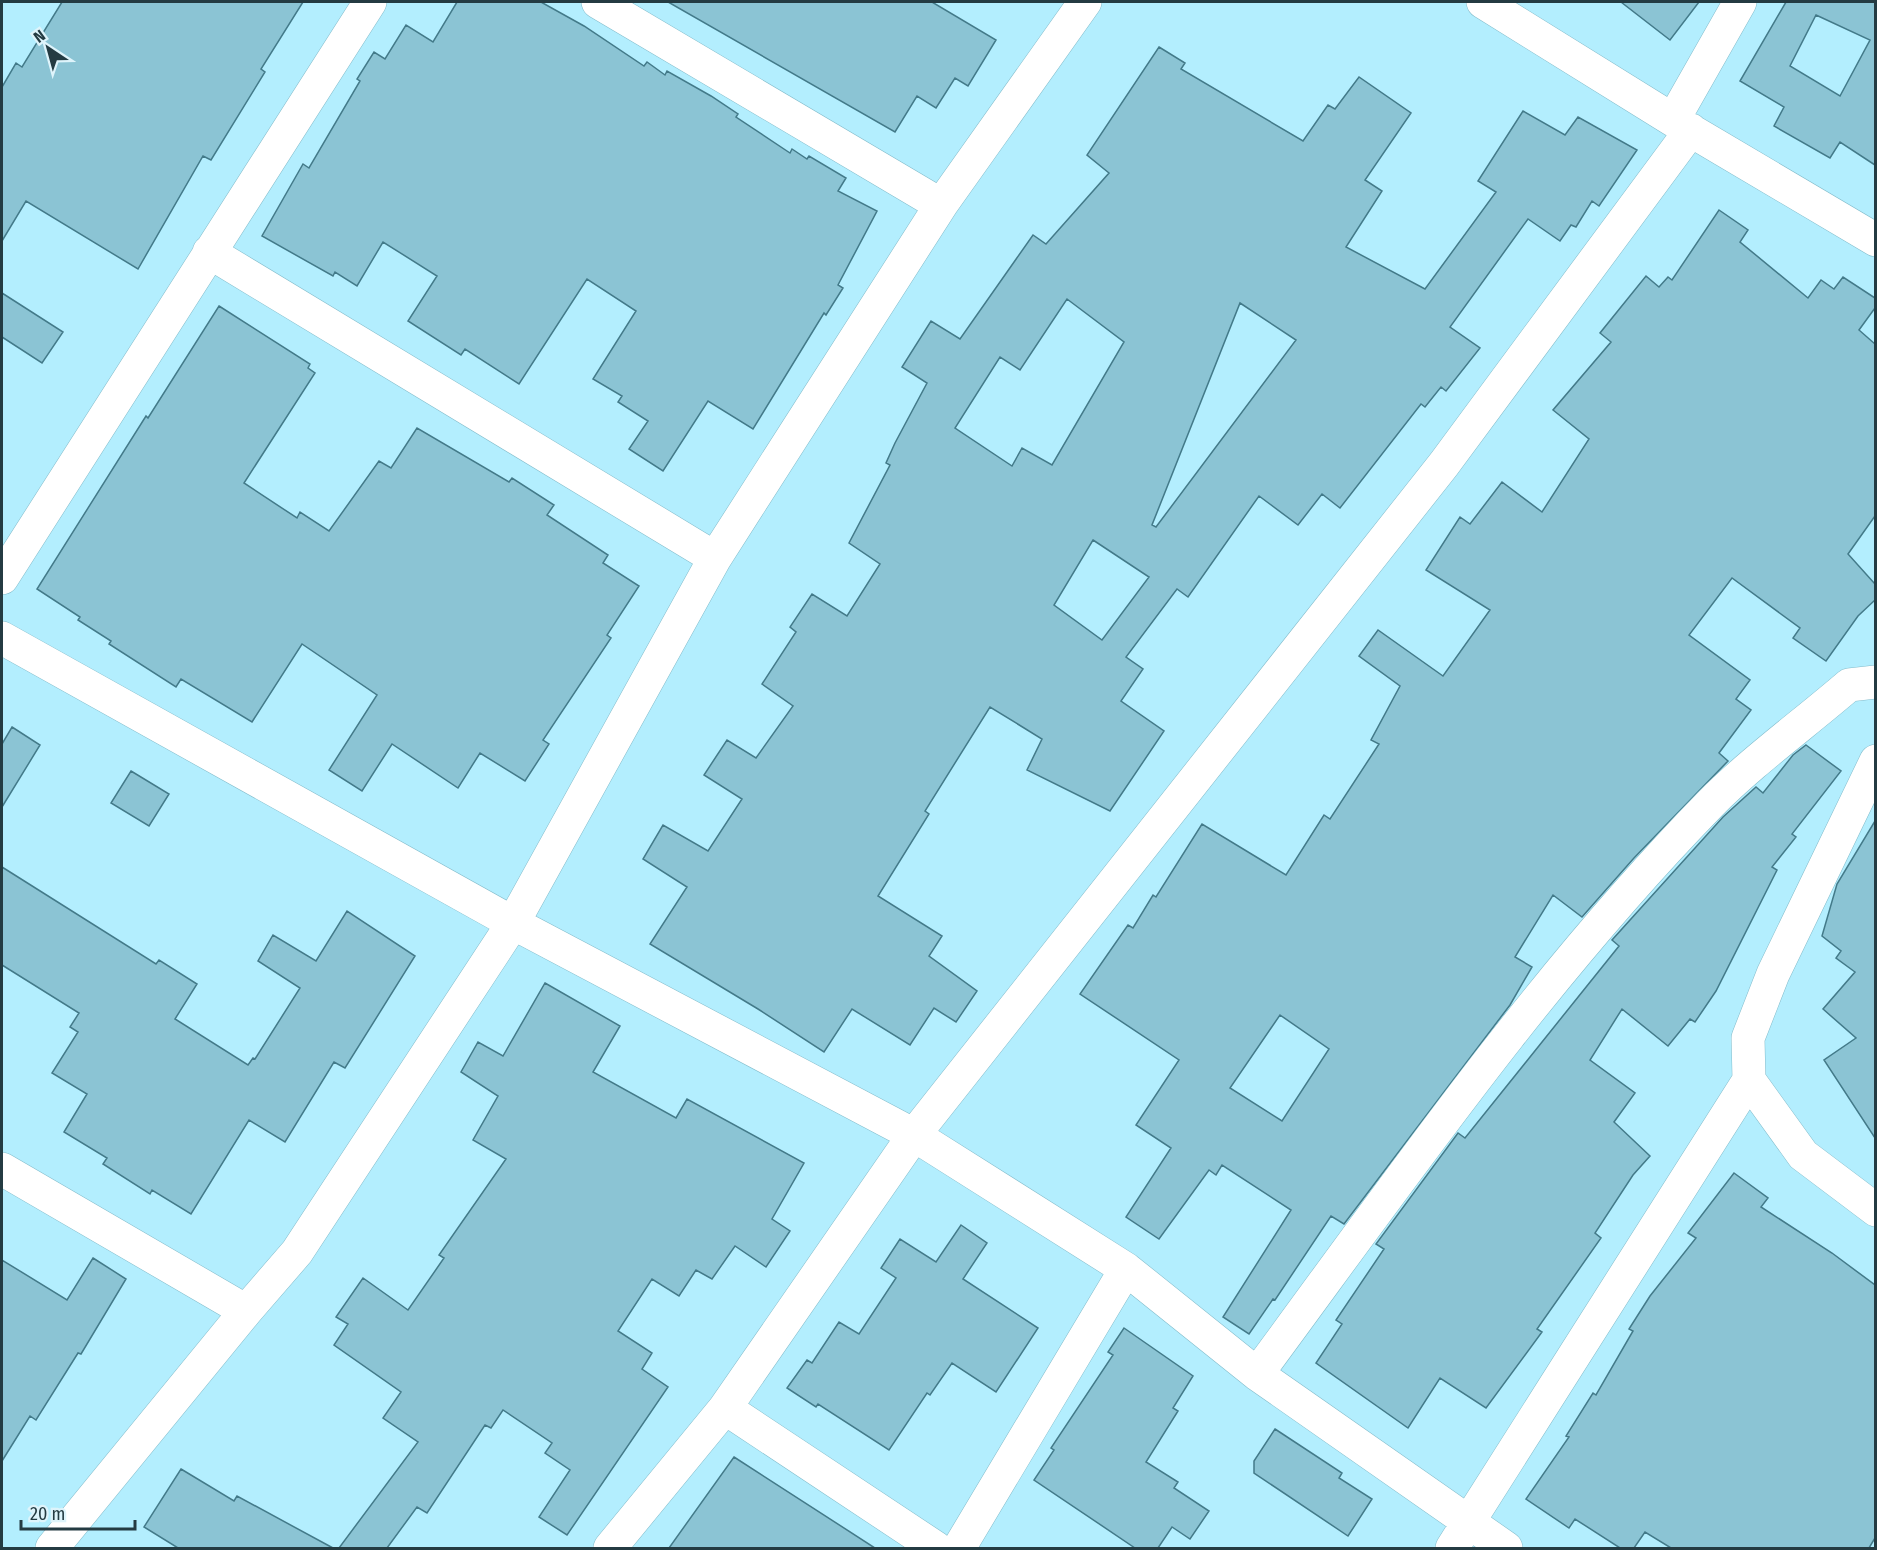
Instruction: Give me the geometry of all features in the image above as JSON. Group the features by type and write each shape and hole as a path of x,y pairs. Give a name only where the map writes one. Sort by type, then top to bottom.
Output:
{"street":[{"path":"2,578 370,2"},
{"path":"598,2 941,205"},
{"path":"52,1548 297,1252 513,922 715,558 941,205 1085,2"},
{"path":"1483,2 1682,125 1875,240"},
{"path":"610,1548 725,1408 914,1135 1444,464 1682,125 1740,2"},
{"path":"209,252 715,558"},
{"path":"2,638 513,922 914,1135 1126,1269 1460,1536 1506,1548"},
{"path":"1257,1374 1479,1073 1609,915 1711,803 1849,685 1875,682"},
{"path":"1460,1536 1749,1080 1748,1038 1769,985 1871,781"},
{"path":"1749,1080 1803,1155 1875,1210"},
{"path":"2,1169 246,1311"},
{"path":"959,1548 1126,1269"},
{"path":"725,1408 936,1548"}],"building":[{"path":"62,2 303,2 261,69 265,72 211,160 203,156 138,269 26,201 2,241 2,87 16,63 22,67"},
{"path":"457,2 541,2 584,26 644,66 647,62 665,75 667,71 711,96 738,114 736,117 790,153 792,149 807,159 809,156 846,178 838,191 877,211 838,285 843,288 826,315 824,313 753,429 708,401 663,471 629,449 648,421 618,402 622,396 593,379 636,311 587,279 519,384 465,349 461,355 408,321 437,276 383,242 357,286 335,272 333,276 262,236 303,164 309,168 360,81 357,79 374,52 385,59 406,25 433,42"},
{"path":"668,2 932,2 996,40 968,86 955,78 936,108 917,96 895,132"},
{"path":"1621,2 1699,2 1670,40"},
{"path":"1786,2 1875,2 1875,165 1840,142 1830,158 1774,126 1784,107 1740,81","holes":["1816,15 1870,40 1840,96 1790,66"]},
{"path":"1159,47 1185,63 1181,69 1303,141 1328,105 1335,109 1359,77 1411,113 1365,180 1382,191 1346,247 1425,289 1496,192 1478,181 1523,111 1565,135 1578,117 1637,150 1599,206 1592,201 1576,227 1571,225 1560,241 1528,219 1450,327 1480,348 1446,391 1441,387 1425,407 1421,404 1340,508 1322,494 1298,525 1259,496 1188,597 1177,589 1126,657 1143,669 1121,701 1164,731 1110,811 1027,770 1042,739 990,707 925,811 929,814 878,896 942,936 929,956 977,991 956,1022 934,1008 910,1045 852,1009 824,1052 650,944 687,887 643,859 663,825 708,851 742,799 704,775 727,740 756,758 793,706 762,684 796,632 790,627 812,594 847,616 880,564 849,543 890,465 886,463 895,443 927,383 902,367 931,321 960,339 1033,235 1046,244 1109,173 1087,155","holes":["1067,299 1124,342 1052,465 1022,448 1012,466 955,428 1000,357 1020,370","1240,303 1296,340 1156,527 1152,525","1093,540 1149,577 1102,640 1054,605"]},
{"path":"1719,210 1748,230 1740,242 1808,298 1821,280 1834,289 1843,277 1875,298 1875,308 1859,330 1875,344 1875,516 1848,554 1875,584 1875,600 1858,616 1826,661 1793,638 1800,628 1732,578 1689,635 1750,680 1736,699 1751,710 1719,753 1728,761 1634,858 1582,917 1553,895 1515,957 1532,967 1510,1005 1344,1224 1331,1216 1275,1300 1273,1299 1249,1334 1223,1317 1291,1210 1222,1165 1216,1175 1209,1170 1159,1239 1126,1217 1171,1148 1136,1125 1179,1060 1080,994 1128,925 1133,928 1153,895 1156,897 1202,824 1286,875 1324,815 1330,819 1379,744 1371,740 1400,686 1359,656 1378,630 1443,676 1490,610 1426,570 1460,517 1470,524 1502,482 1542,512 1589,439 1553,410 1611,342 1600,333 1646,276 1659,287 1668,277 1672,280","holes":["1280,1015 1329,1049 1282,1121 1230,1088"]},
{"path":"2,293 63,332 42,363 2,337"},
{"path":"219,306 310,364 308,368 315,373 244,483 297,518 300,512 329,531 379,461 391,468 417,428 509,482 512,478 554,505 547,515 608,555 603,563 639,586 607,635 611,638 543,740 549,744 525,781 480,753 458,788 392,744 362,791 329,770 377,695 302,644 252,722 181,679 176,687 109,644 111,641 78,620 80,617 37,589 146,416 148,418"},
{"path":"12,727 40,745 2,807 2,744"},
{"path":"1806,745 1841,771 1792,834 1796,837 1772,867 1777,870 1716,991 1695,1022 1690,1019 1668,1046 1622,1009 1590,1060 1635,1093 1614,1122 1650,1156 1633,1175 1595,1233 1601,1238 1537,1329 1542,1332 1486,1408 1440,1378 1408,1428 1316,1363 1342,1324 1336,1320 1384,1249 1376,1244 1458,1133 1465,1138 1619,946 1612,940 1723,817 1756,787 1763,793 1793,755"},
{"path":"131,771 169,794 149,826 111,803"},
{"path":"1875,821 1875,1138 1824,1060 1856,1038 1823,1009 1855,972 1836,958 1841,951 1822,936 1837,884"},
{"path":"2,867 156,964 159,960 197,984 175,1019 248,1065 253,1058 255,1059 300,988 258,961 273,935 316,961 347,911 415,956 345,1068 334,1062 285,1142 249,1120 191,1214 152,1190 150,1194 103,1164 107,1158 64,1132 87,1094 52,1073 78,1032 70,1027 79,1013 2,965"},
{"path":"545,983 620,1026 593,1072 676,1118 687,1099 804,1163 772,1219 790,1231 766,1267 735,1246 712,1279 696,1270 679,1296 652,1279 618,1331 652,1353 642,1369 668,1387 567,1535 539,1517 570,1470 545,1453 552,1443 503,1410 491,1428 485,1425 427,1513 417,1507 387,1548 339,1548 418,1442 383,1418 401,1392 334,1345 348,1324 336,1317 363,1278 408,1310 444,1258 439,1255 506,1159 473,1140 498,1096 461,1072 478,1042 503,1056"},
{"path":"1734,1173 1768,1198 1761,1207 1832,1253 1875,1285 1875,1538 1869,1548 1671,1548 1645,1532 1634,1548 1620,1548 1575,1519 1569,1528 1526,1499 1569,1437 1566,1436 1593,1393 1596,1395 1633,1331 1629,1329 1650,1296 1696,1238 1688,1233"},
{"path":"961,1225 987,1243 963,1279 1038,1328 996,1392 952,1363 930,1395 927,1393 889,1450 818,1404 816,1407 787,1388 807,1360 812,1363 839,1322 859,1334 896,1278 881,1268 900,1239 936,1262"},
{"path":"93,1258 126,1279 81,1354 78,1353 36,1420 30,1416 2,1461 2,1260 67,1300"},
{"path":"1124,1328 1193,1376 1173,1408 1178,1411 1146,1462 1178,1482 1174,1488 1209,1511 1190,1539 1172,1527 1158,1548 1135,1548 1034,1480 1054,1450 1051,1448 1113,1355 1108,1352"},
{"path":"1275,1429 1342,1473 1339,1478 1372,1499 1348,1536 1254,1473 1254,1461"},
{"path":"734,1457 875,1548 669,1548"},
{"path":"181,1469 234,1501 237,1496 333,1548 178,1548 144,1527"}]}
